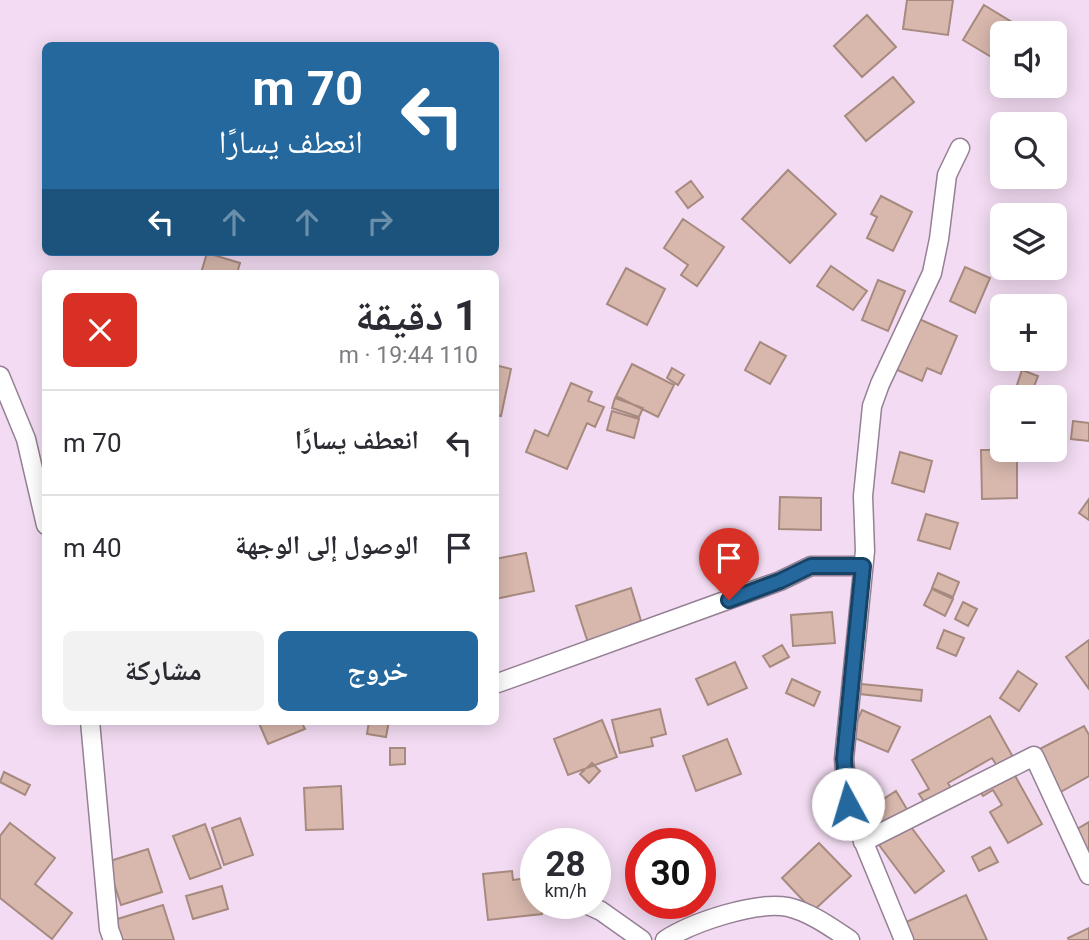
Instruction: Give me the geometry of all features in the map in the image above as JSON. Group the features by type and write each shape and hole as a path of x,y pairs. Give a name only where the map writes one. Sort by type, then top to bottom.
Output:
{"street":[{"path":"904,940 848,804 844,759 865,551 863,496 872,406 932,273 947,175 960,148"},
{"path":"0,376 26,439 42,508"},
{"path":"499,683 780,581 811,566 863,566"},
{"path":"90,725 109,929 113,940"},
{"path":"863,842 1034,756 1089,875"},
{"path":"665,940 684,928 764,906 790,908 828,925 850,940"},
{"path":"611,918 642,940"}],"building":[{"path":"907,0 953,0 948,35 903,29"},
{"path":"984,5 1010,21 990,21 990,56 963,40"},
{"path":"867,15 896,47 862,77 834,46"},
{"path":"893,77 914,102 866,141 845,116"},
{"path":"788,170 836,214 790,263 742,219"},
{"path":"691,181 703,197 688,208 676,192"},
{"path":"881,196 912,212 893,251 867,238 877,217 871,214"},
{"path":"683,219 724,247 697,286 681,275 688,265 664,248"},
{"path":"206,256 217,256 240,263 238,270 202,270"},
{"path":"831,266 867,291 853,310 817,286"},
{"path":"965,267 990,278 975,313 950,301"},
{"path":"626,268 665,289 647,325 607,304"},
{"path":"878,280 905,291 888,331 862,320"},
{"path":"917,318 957,336 941,374 927,368 922,381 895,369"},
{"path":"760,342 786,356 770,384 745,370"},
{"path":"632,364 674,385 658,417 616,396"},
{"path":"499,366 511,369 499,416"},
{"path":"672,368 684,375 678,385 667,378"},
{"path":"1022,371 1038,376 1035,385 1017,385"},
{"path":"571,383 592,392 588,401 604,407 595,427 587,423 567,469 526,452 535,430 548,436"},
{"path":"615,398 643,408 639,417 612,408"},
{"path":"612,411 639,419 634,438 607,430"},
{"path":"1073,421 1089,423 1089,441 1071,439"},
{"path":"981,450 990,450 990,462 1017,462 1017,498 982,499"},
{"path":"900,452 932,461 924,492 892,483"},
{"path":"780,497 821,498 821,530 779,529"},
{"path":"1089,499 1089,520 1079,513"},
{"path":"926,514 958,523 950,549 918,540"},
{"path":"526,553 534,591 499,598 499,558"},
{"path":"938,573 959,582 953,597 932,588"},
{"path":"631,588 641,621 630,625 633,632 589,646 576,606"},
{"path":"932,589 953,599 945,616 924,605"},
{"path":"963,602 977,609 968,626 955,619"},
{"path":"832,612 835,643 793,646 791,615"},
{"path":"944,630 964,638 956,656 937,648"},
{"path":"1089,640 1089,689 1066,657"},
{"path":"782,645 789,657 770,667 763,656"},
{"path":"735,662 747,688 708,705 696,679"},
{"path":"1018,671 1037,684 1019,711 1000,698"},
{"path":"792,679 820,692 814,706 786,693"},
{"path":"861,684 922,690 921,701 860,694"},
{"path":"660,709 666,734 651,738 653,746 620,753 612,720"},
{"path":"862,710 900,727 888,752 850,736"},
{"path":"990,716 1013,757 997,766 992,758 948,783 952,790 926,805 919,794 929,789 912,760"},
{"path":"602,720 617,757 568,775 554,739"},
{"path":"260,725 303,725 305,729 268,744"},
{"path":"368,725 388,725 386,737 367,734"},
{"path":"1084,726 1089,735 1089,776 1057,794 1034,752"},
{"path":"727,739 741,774 696,791 683,756"},
{"path":"390,748 405,748 405,764 390,765"},
{"path":"592,763 600,771 589,783 580,774"},
{"path":"4,772 30,785 25,795 0,782"},
{"path":"1014,774 1042,824 1008,843 990,812 1002,805 993,790 983,796 978,788"},
{"path":"341,786 343,829 306,830 304,788"},
{"path":"896,791 908,811 884,827 871,807"},
{"path":"240,818 253,855 224,865 212,828"},
{"path":"1089,822 1089,852 1085,855 1072,832"},
{"path":"10,823 55,858 35,884 72,913 52,939 0,898 0,836"},
{"path":"908,823 944,871 915,893 879,845"},
{"path":"205,824 221,868 190,879 173,836"},
{"path":"819,843 851,876 813,911 782,878"},
{"path":"990,847 998,862 979,871 972,857"},
{"path":"148,849 162,892 121,905 107,862"},
{"path":"512,871 513,880 520,879 520,916 488,920 483,874"},
{"path":"222,886 228,909 193,919 186,896"},
{"path":"966,895 987,940 912,940 904,923"},
{"path":"163,905 174,940 117,940 111,921"},
{"path":"1089,928 1089,940 1069,940 1068,938"}],"route":[{"path":"729,600 811,566 863,566 844,759 848,804"}]}
